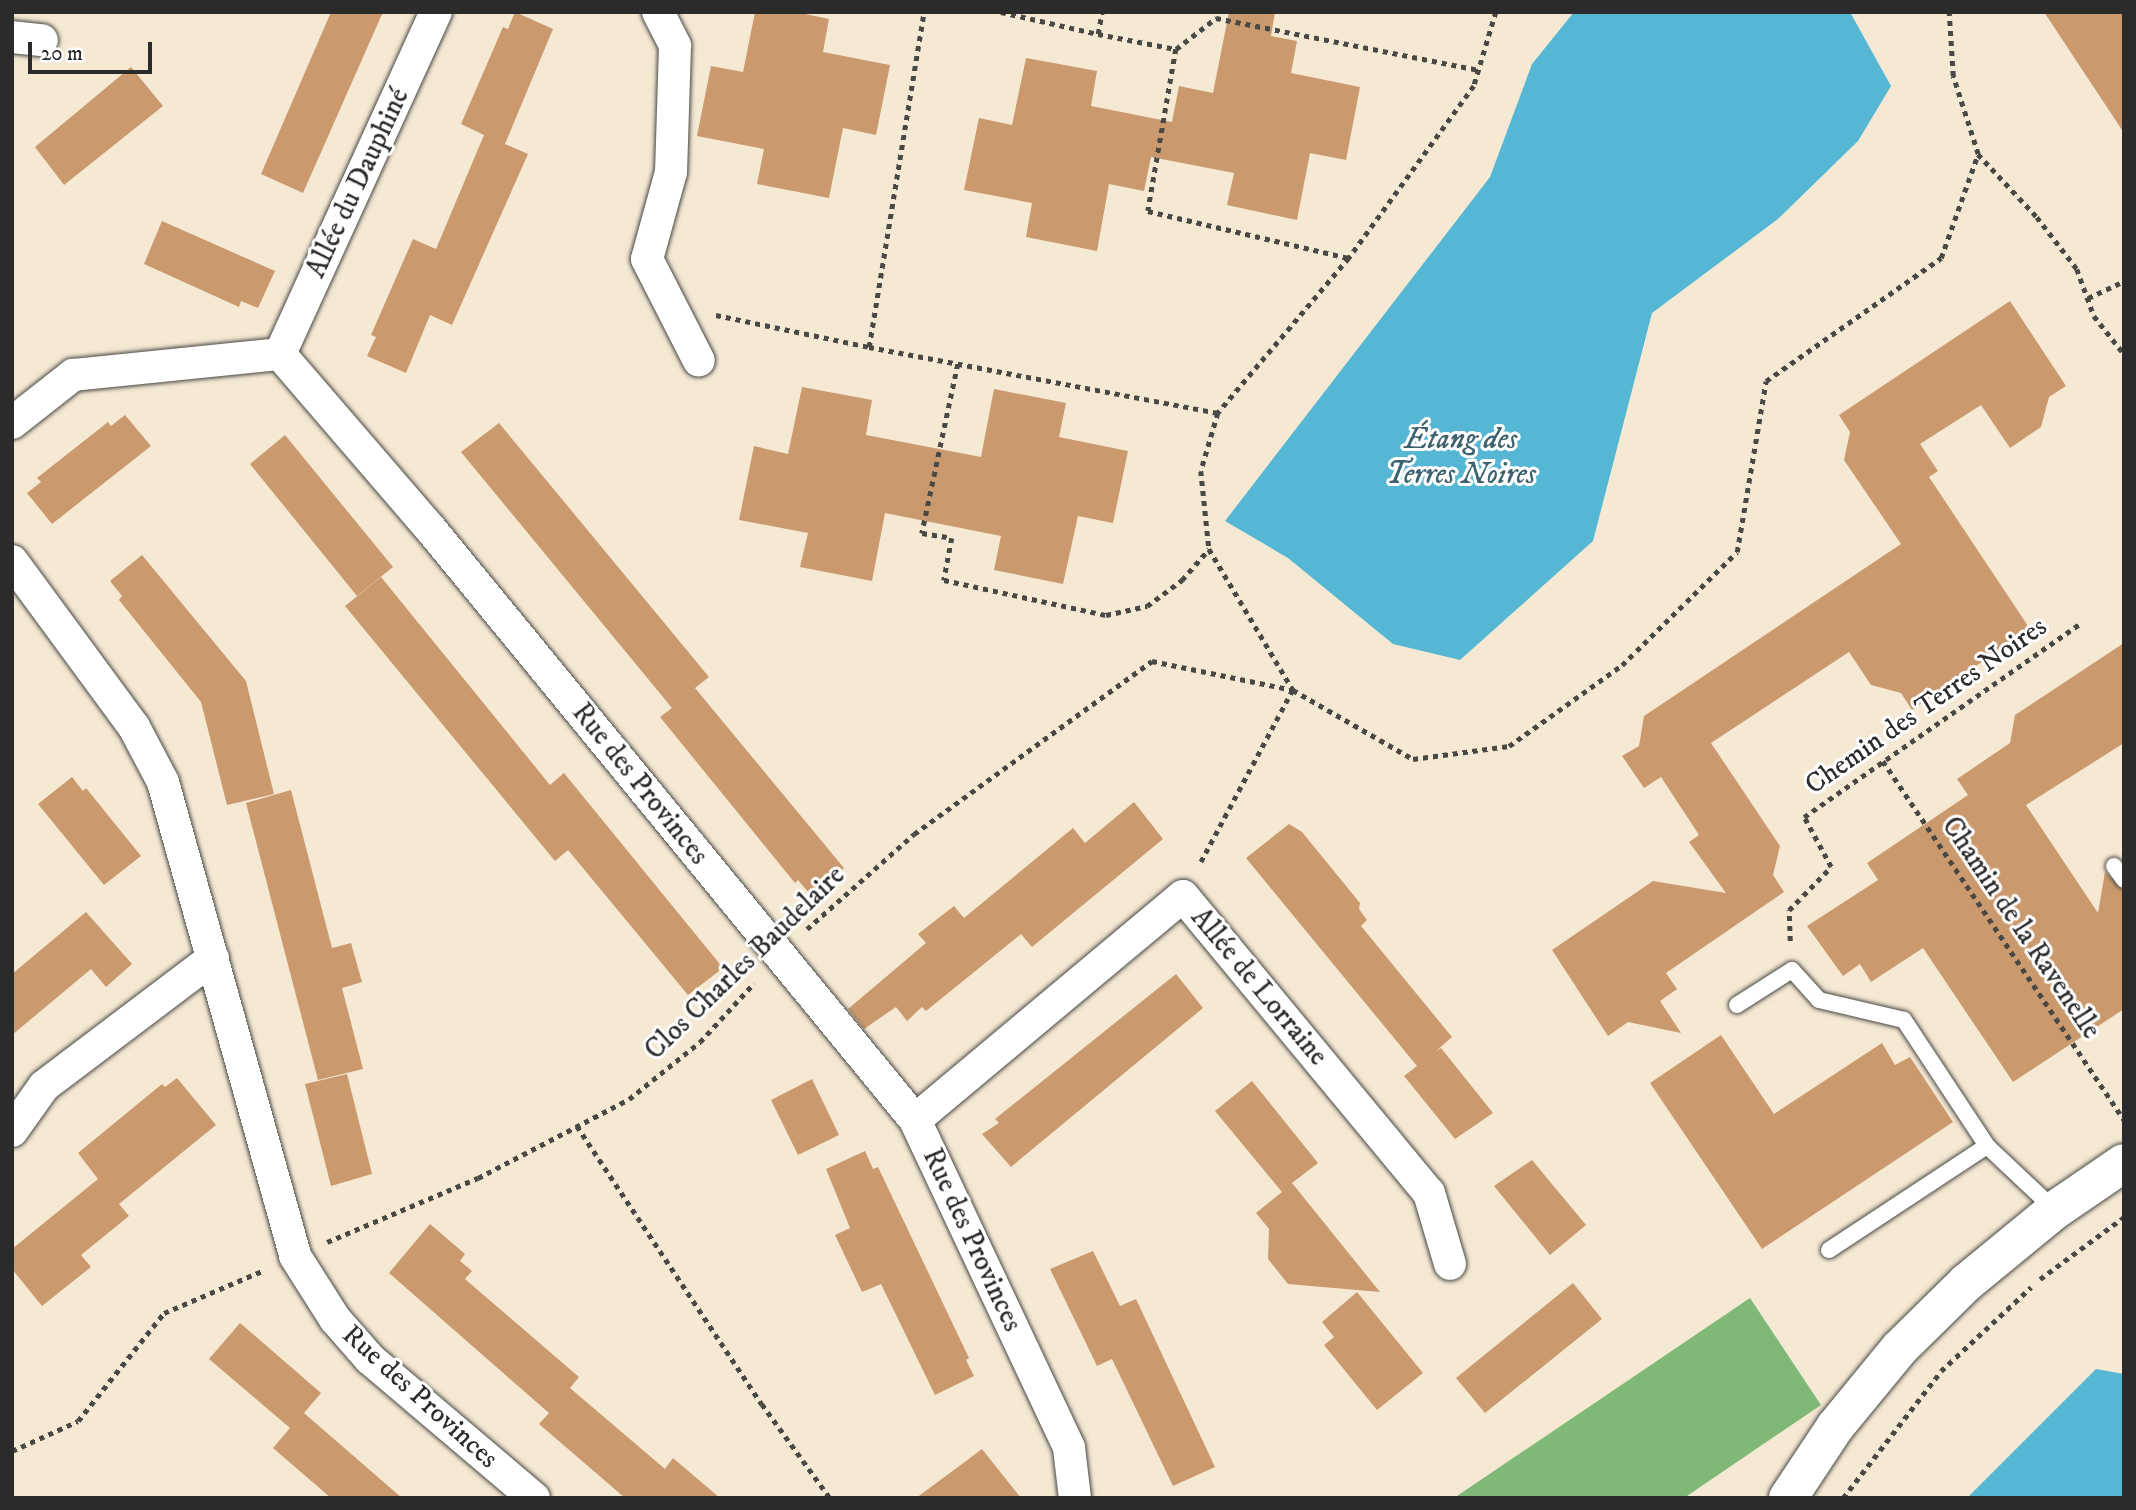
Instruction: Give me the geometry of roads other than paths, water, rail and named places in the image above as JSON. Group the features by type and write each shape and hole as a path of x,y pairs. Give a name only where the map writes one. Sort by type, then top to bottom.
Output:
{"street":[{"name":"Allée du Dauphiné","path":"280,354 436,12"},
{"path":"658,12 675,46 671,172 647,259 699,360"},
{"path":"12,423 73,375 280,354"},
{"name":"Rue des Provinces","path":"280,354 429,527 915,1120 1069,1448 1075,1498"},
{"name":"Rue des Provinces","path":"12,561 134,727 163,782 295,1256 335,1319 370,1359 534,1498"},
{"name":"Allée de Lorraine","path":"915,1120 1184,896 1429,1193 1450,1264"},
{"path":"12,1131 44,1086 213,958"},
{"path":"1788,1498 1835,1427 1900,1348 1966,1283 2055,1210 2124,1163"}],"lane":[{"path":"2114,866 2124,880"},
{"path":"1737,1005 1792,970 1819,1000 1904,1020 1987,1146 2055,1210"},
{"path":"1829,1250 1987,1146"}],"water":[{"name":"Étang des Terres Noires","path":"1574,12 1850,12 1891,86 1858,141 1778,219 1652,313 1593,541 1460,660 1393,644 1288,558 1225,521 1490,177 1532,64"},
{"path":"2096,1369 2124,1374 2124,1498 1967,1498"}]}
